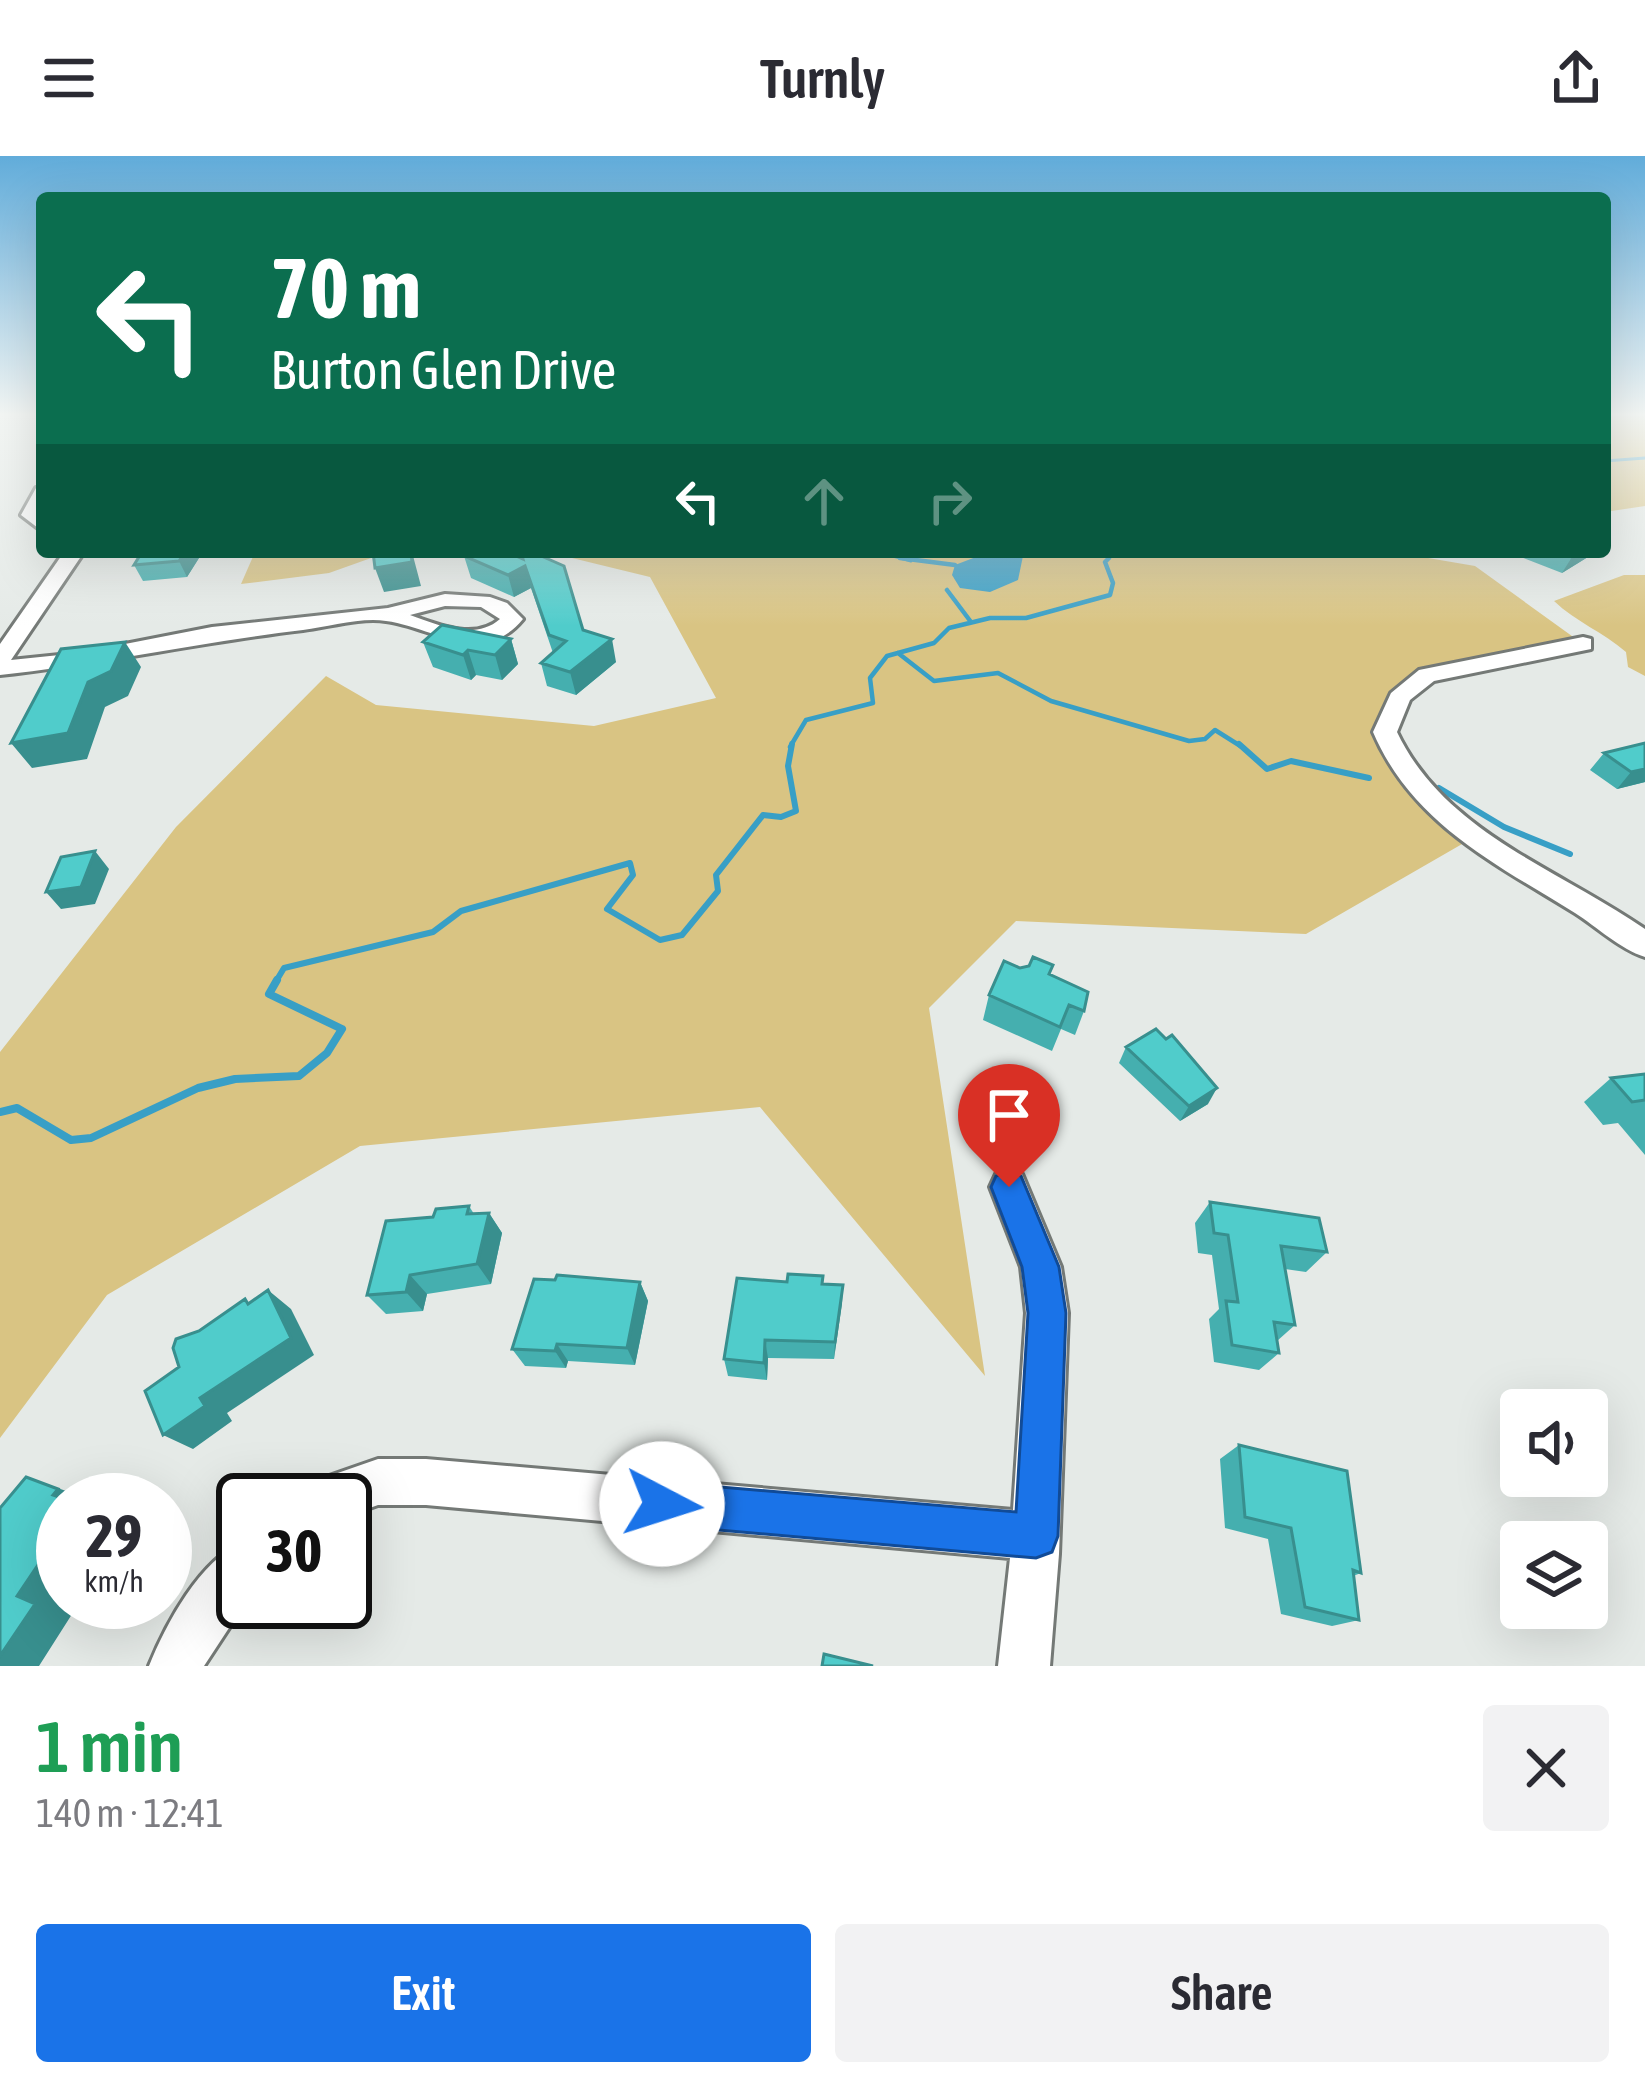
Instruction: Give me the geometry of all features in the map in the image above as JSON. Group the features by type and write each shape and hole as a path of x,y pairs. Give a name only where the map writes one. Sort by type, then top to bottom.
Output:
{"street":[{"path":"0,664 70,558"},
{"path":"0,664 79,660 212,634 388,614"},
{"path":"1582,644 1427,675 1396,699 1385,732 1402,771 1436,808 1611,918 1645,945"},
{"path":"1009,1187 1041,1267 1047,1313 1024,1666"},
{"path":"372,1484 426,1483 1036,1536"},
{"path":"175,1666 216,1600"}],"shaded area":[{"path":"1611,484 1645,484 1645,506 1611,511"},
{"path":"252,558 371,558 329,573 241,584"},
{"path":"572,558 1428,558 1475,566 1583,644 1427,675 1385,732 1476,836 1306,934 1016,921 929,1008 985,1376 760,1107 360,1146 107,1295 0,1438 0,1052 176,827 326,676 376,705 594,726 716,698 650,577"},
{"path":"1624,575 1645,575 1645,676 1628,667 1626,652 1554,601"}],"water":[{"path":"973,558 1023,558 1018,580 990,592 960,588 952,575 955,565"}],"building":[{"path":"138,558 181,558 179,561 134,565"},
{"path":"374,558 412,558 412,562 375,568"},
{"path":"469,558 546,558 564,566 583,630 612,639 570,672 541,663 566,641 549,635 525,566 508,575"},
{"path":"442,625 511,639 495,655 468,650 463,655 423,642"},
{"path":"125,642 111,671 88,682 68,733 11,743 61,649"},
{"path":"1645,743 1645,769 1631,772 1604,753"},
{"path":"95,851 81,887 46,892 61,857"},
{"path":"1033,957 1053,965 1049,974 1088,992 1084,1011 1069,1005 1060,1027 989,995 1004,961 1020,968 1029,966"},
{"path":"1156,1029 1166,1039 1172,1035 1217,1088 1189,1106 1126,1047"},
{"path":"1645,1074 1645,1100 1632,1102 1611,1078"},
{"path":"1210,1202 1319,1218 1327,1252 1281,1246 1295,1325 1274,1322 1279,1353 1232,1345 1226,1301 1238,1302 1228,1235 1214,1233"},
{"path":"469,1206 467,1214 489,1213 477,1264 410,1275 406,1292 367,1295 386,1221 433,1217 436,1209"},
{"path":"788,1274 823,1276 822,1284 843,1285 835,1342 765,1340 764,1363 724,1359 737,1278 787,1282"},
{"path":"557,1275 640,1282 627,1348 557,1344 555,1351 512,1349 534,1279 555,1280"},
{"path":"268,1290 291,1338 200,1398 205,1406 163,1435 145,1391 179,1367 173,1348 176,1339 199,1331 245,1299 248,1304"},
{"path":"1239,1445 1347,1471 1361,1573 1353,1570 1359,1620 1305,1607 1291,1528 1245,1517"},
{"path":"26,1477 36,1481 36,1568 17,1596 35,1604 0,1656 0,1508"},
{"path":"824,1654 873,1666 822,1666"}],"waterway":[{"path":"900,558 955,565"},
{"path":"900,558 911,561"},
{"path":"790,747 806,720 873,703 870,678 887,656 934,643 949,628 990,618 1026,618 1110,595 1113,583 1105,562 1109,558"},
{"path":"947,590 971,622"},
{"path":"898,653 934,681 998,673 1051,701 1189,741 1205,739 1215,730 1242,747"},
{"path":"275,983 284,968 433,932 461,911 630,863 633,875 607,909 660,940 682,935 718,891 716,875 763,815 781,817 796,811 788,766 792,744"},
{"path":"1239,744 1267,769 1291,761 1369,778"},
{"path":"1439,788 1504,827 1570,854"},
{"path":"0,1112 17,1108 71,1140 91,1138 198,1088 235,1079 299,1076 327,1053 342,1029 269,994 277,980"}],"route":[{"path":"662,1504 1036,1536 1047,1313 1041,1267 1009,1187"}]}
